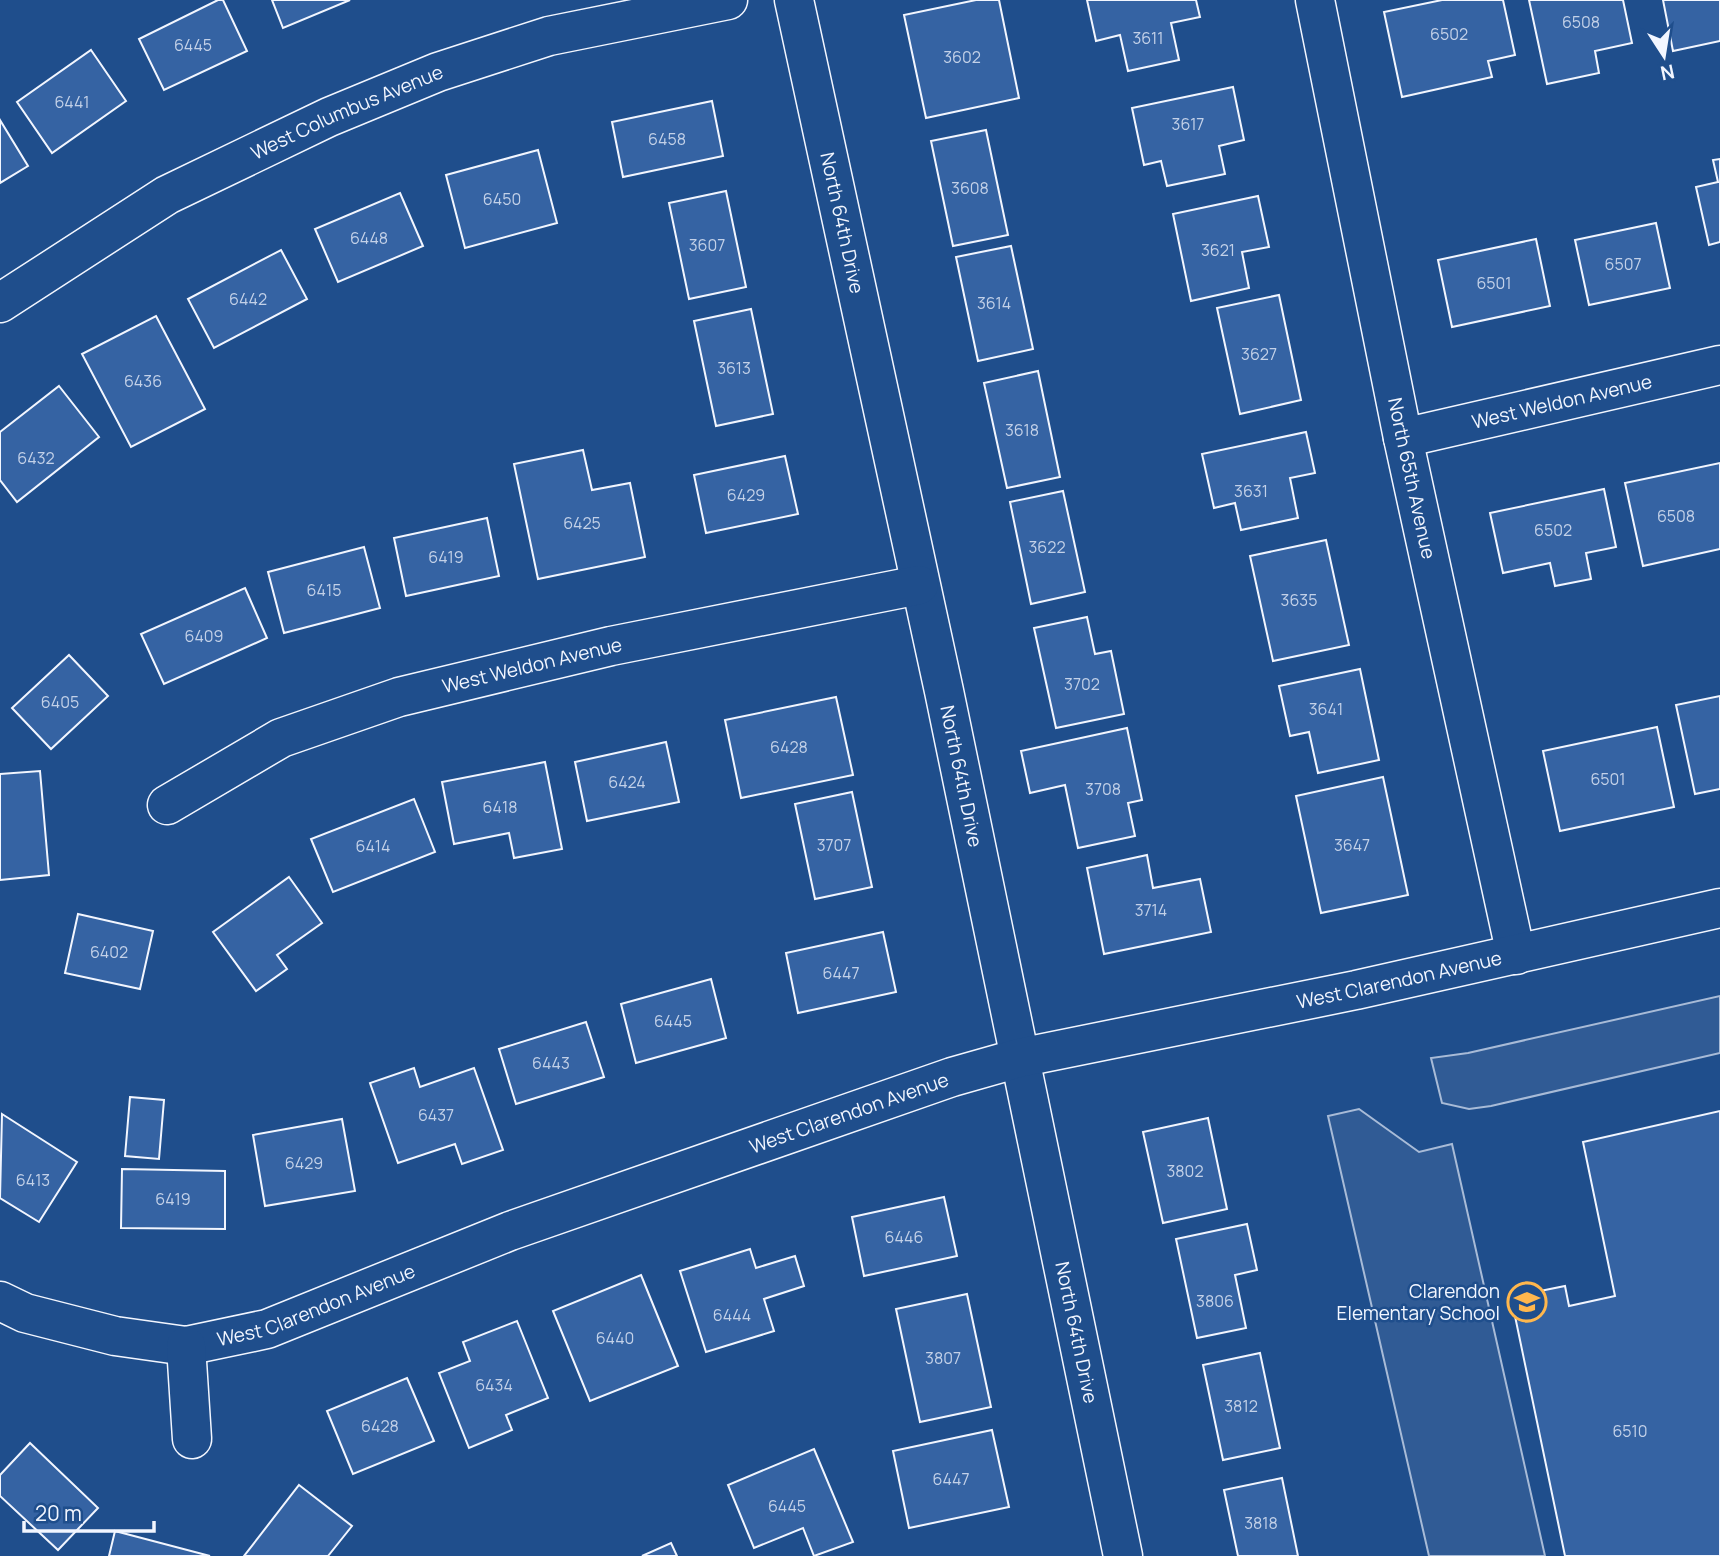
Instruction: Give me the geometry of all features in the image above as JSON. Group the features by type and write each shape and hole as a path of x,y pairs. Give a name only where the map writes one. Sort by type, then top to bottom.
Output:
{"street":[{"name":"West Columbus Avenue","path":"0,303 167,195 341,112 438,72 549,36 728,0"},
{"name":"North 64th Drive","path":"794,0 944,691 1124,1556"},
{"name":"North 65th Avenue","path":"1315,0 1403,438 1516,955"},
{"name":"West Weldon Avenue","path":"1403,438 1720,366"},
{"name":"West Weldon Avenue","path":"167,805 281,738 398,696 611,646 919,585"},
{"name":"West Clarendon Avenue","path":"0,1301 25,1313 115,1336 186,1346 267,1329 510,1231 952,1077 1019,1058 1516,955 1720,908"},
{"path":"186,1346 192,1439"}],"shaded area":[{"path":"1720,996 1720,1053 1491,1106 1469,1109 1442,1103 1431,1058 1468,1053"},
{"path":"1359,1109 1419,1152 1452,1144 1545,1556 1429,1556 1328,1116"}],"building":[{"path":"218,0 223,0 247,51 164,90 139,39"},
{"path":"272,0 350,0 283,28"},
{"path":"976,0 999,0 1019,98 926,118 904,15"},
{"path":"1087,0 1196,0 1200,17 1171,23 1179,60 1128,71 1120,35 1096,41"},
{"path":"1442,0 1503,0 1515,55 1488,61 1492,77 1402,97 1384,12"},
{"path":"1529,0 1623,0 1632,43 1595,51 1599,73 1547,84"},
{"path":"1663,0 1720,0 1720,41 1673,51"},
{"path":"91,50 126,101 52,153 17,102"},
{"path":"1233,87 1244,140 1219,146 1225,174 1167,186 1161,161 1144,165 1132,108"},
{"path":"712,101 723,156 623,177 612,122"},
{"path":"0,120 28,166 0,183"},
{"path":"986,130 1008,235 953,246 931,141"},
{"path":"538,150 557,223 465,248 446,175"},
{"path":"1720,159 1720,242 1709,245 1696,187 1718,182 1713,160"},
{"path":"726,191 746,287 689,299 669,203"},
{"path":"400,193 423,246 338,282 315,229"},
{"path":"1258,196 1269,247 1242,252 1249,288 1191,301 1173,214"},
{"path":"1656,223 1670,288 1589,305 1575,240"},
{"path":"1536,239 1550,306 1452,327 1438,260"},
{"path":"1011,246 1033,349 978,361 956,257"},
{"path":"281,250 307,299 214,348 188,299"},
{"path":"1279,295 1301,400 1240,414 1217,308"},
{"path":"751,309 773,414 716,426 694,321"},
{"path":"156,316 205,409 131,447 82,354"},
{"path":"1038,371 1060,477 1007,488 984,383"},
{"path":"59,386 99,437 17,502 0,480 0,432"},
{"path":"1306,432 1315,473 1290,478 1298,518 1241,530 1235,503 1214,508 1202,454"},
{"path":"583,450 592,490 630,483 645,557 538,579 514,464"},
{"path":"785,456 798,514 706,533 694,475"},
{"path":"1720,463 1720,549 1643,566 1625,483"},
{"path":"1604,489 1616,547 1586,553 1591,579 1555,586 1550,563 1503,573 1490,513"},
{"path":"1063,491 1085,592 1031,604 1010,502"},
{"path":"487,518 499,576 406,596 394,538"},
{"path":"1326,540 1349,645 1273,661 1250,556"},
{"path":"364,547 380,608 284,633 268,572"},
{"path":"245,588 267,638 164,684 141,634"},
{"path":"1087,617 1095,654 1111,651 1124,714 1056,728 1034,628"},
{"path":"69,655 108,696 51,749 12,708"},
{"path":"1360,669 1379,760 1318,773 1309,732 1290,736 1279,686"},
{"path":"1720,696 1720,789 1695,794 1676,705"},
{"path":"836,697 853,775 741,798 725,720"},
{"path":"1657,727 1674,807 1560,831 1543,751"},
{"path":"1127,728 1142,800 1128,803 1135,836 1078,848 1065,785 1030,793 1021,751"},
{"path":"666,742 679,802 587,821 575,762"},
{"path":"545,762 562,849 514,858 509,833 454,844 442,782"},
{"path":"40,771 49,875 0,880 0,774"},
{"path":"1383,777 1408,895 1321,913 1296,796"},
{"path":"852,792 872,887 815,899 795,804"},
{"path":"414,799 435,852 333,892 311,839"},
{"path":"1147,855 1153,888 1200,879 1211,932 1104,954 1087,868"},
{"path":"289,877 322,923 277,955 287,969 256,991 213,932"},
{"path":"78,914 153,931 140,989 65,973"},
{"path":"883,932 896,992 798,1013 786,953"},
{"path":"711,979 726,1038 636,1063 621,1004"},
{"path":"586,1022 604,1077 516,1104 499,1049"},
{"path":"414,1068 420,1087 474,1068 503,1150 462,1164 455,1144 398,1163 370,1083"},
{"path":"130,1097 164,1100 159,1159 125,1156"},
{"path":"1720,1111 1720,1556 1565,1556 1511,1297 1565,1286 1569,1306 1615,1296 1583,1142"},
{"path":"2,1114 77,1162 39,1222 0,1198"},
{"path":"1208,1118 1227,1209 1163,1223 1143,1132"},
{"path":"342,1119 355,1191 265,1206 253,1135"},
{"path":"122,1169 225,1171 225,1229 121,1228"},
{"path":"944,1197 957,1256 864,1276 852,1217"},
{"path":"1247,1224 1257,1270 1235,1275 1246,1328 1197,1338 1176,1239"},
{"path":"750,1249 756,1268 795,1256 804,1286 764,1299 774,1331 706,1352 680,1271"},
{"path":"641,1275 678,1366 590,1401 553,1311"},
{"path":"967,1294 991,1407 920,1422 896,1309"},
{"path":"517,1321 548,1398 506,1415 512,1430 469,1448 439,1373 470,1361 463,1342"},
{"path":"1260,1353 1280,1448 1223,1460 1203,1365"},
{"path":"407,1378 434,1441 353,1474 327,1411"},
{"path":"992,1430 1009,1507 909,1528 893,1451"},
{"path":"30,1443 98,1508 58,1550 0,1496 0,1475"},
{"path":"814,1449 853,1542 814,1556 803,1528 754,1548 728,1485"},
{"path":"1282,1478 1298,1556 1238,1556 1224,1490"},
{"path":"299,1485 352,1526 328,1556 244,1556"},
{"path":"115,1531 210,1556 109,1556"},
{"path":"671,1543 677,1556 642,1556"}],"place":[{"name":"Clarendon Elementary School","path":"1527,1302"}]}
